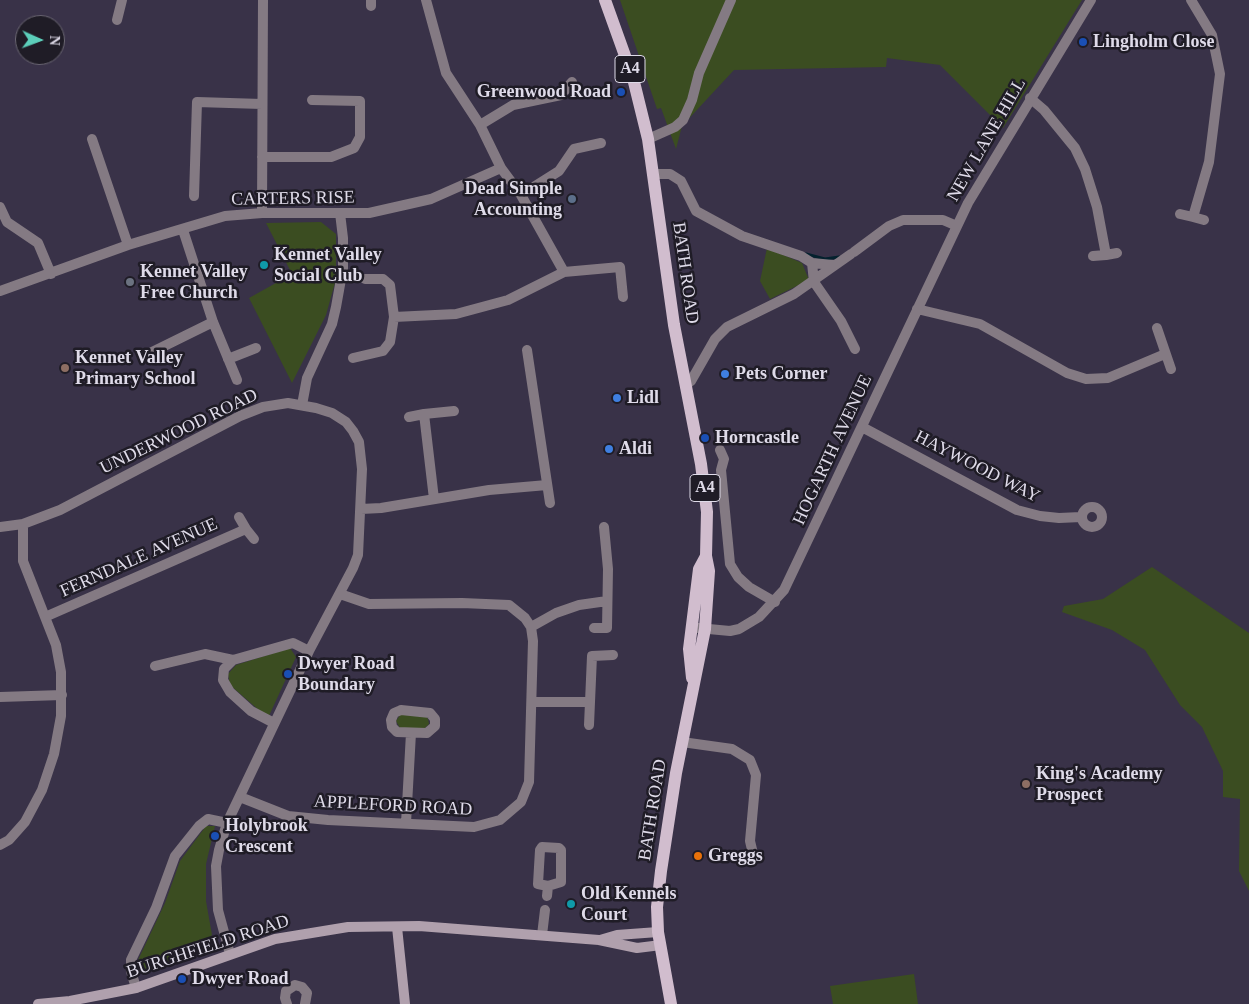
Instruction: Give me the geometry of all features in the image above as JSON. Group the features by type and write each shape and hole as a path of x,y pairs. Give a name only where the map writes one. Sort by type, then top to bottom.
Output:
{"main road":[{"name":"BATH ROAD","path":"605,0 633,78 648,139 670,301 705,490 706,556 709,571 705,629 682,742 660,871 657,907 660,946 672,1004"},
{"name":"BATH ROAD","path":"693,681 689,663 692,628 699,569 706,556"}],"street":[{"path":"117,20 122,0"},
{"path":"262,213 263,0"},
{"path":"426,0 446,73 480,125 501,168 521,195 564,272"},
{"path":"648,139 675,127 683,120 692,100 699,73 731,0"},
{"name":"NEW LANE HILL","path":"685,386 691,382 715,339 727,327 814,282 834,265 889,226 903,220 943,220 957,226 1030,98 1091,0"},
{"path":"1180,214 1199,219 1209,162 1220,74 1212,35 1191,0"},
{"path":"480,125 513,105 561,96 572,82"},
{"path":"1030,98 1062,131 1079,155 1111,254 1093,256"},
{"path":"262,157 331,157 354,148 360,137 360,101 312,100"},
{"path":"194,196 197,102 262,104"},
{"path":"92,139 128,244"},
{"path":"521,195 560,171 574,149 601,143"},
{"name":"CARTERS RISE","path":"0,291 51,274 128,244 183,230 225,216 262,213 369,213 431,199 501,168"},
{"path":"654,174 670,174 681,181 696,211 742,236 801,256 812,263 834,265"},
{"path":"0,207 7,222 38,243 51,274"},
{"path":"302,405 307,378 332,324 336,307 343,268 343,238 340,213"},
{"name":"HOGARTH AVENUE","path":"692,628 739,629 749,625 775,602 794,571 957,226"},
{"path":"183,230 212,322 237,380"},
{"path":"812,263 814,282 841,320 855,349"},
{"path":"394,317 456,314 508,300 564,272 620,267 623,297"},
{"path":"353,358 383,351 390,342 394,317 390,285 383,280 365,279"},
{"path":"917,309 980,324 1067,373 1086,379 1108,378 1165,354"},
{"path":"144,356 212,322"},
{"path":"1157,328 1171,369"},
{"path":"228,359 256,348"},
{"path":"527,350 550,503"},
{"name":"UNDERWOOD ROAD","path":"0,527 23,524 60,510 240,416 277,404 302,405 332,413 346,422 354,431 361,453 361,509 358,555 340,594"},
{"path":"409,417 454,411"},
{"path":"424,414 434,499"},
{"name":"HAYWOOD WAY","path":"862,427 1017,510 1040,516 1060,518 1081,517"},
{"path":"720,450 724,459 721,470 730,564 738,577 749,587 775,602"},
{"path":"361,509 381,508 434,499 547,485"},
{"name":"FERNDALE AVENUE","path":"239,518 254,539"},
{"path":"0,845 9,840 25,822 42,790 54,754 61,716 61,672 56,645 23,561 23,524"},
{"path":"594,628 607,628 604,527"},
{"name":"FERNDALE AVENUE","path":"45,617 246,529"},
{"path":"230,954 218,910 216,886 219,850 227,823 309,651 340,594 369,604 462,603 509,605 518,610 531,627 556,612 579,605 607,601"},
{"name":"APPLEFORD ROAD","path":"240,797 288,816 328,820 474,827 494,822 510,813 521,802 529,782 533,641 531,627"},
{"path":"155,666 205,654 233,660 293,643 309,651"},
{"path":"589,725 592,656 613,655"},
{"path":"233,660 224,669 223,680 230,692 251,711 274,723"},
{"path":"0,698 62,695"},
{"path":"532,702 590,702"},
{"path":"406,823 412,733"},
{"path":"682,742 732,749 750,760 756,775 750,841 754,858"},
{"path":"136,988 131,971 131,960 156,908 176,856 199,826 208,819 227,823"},
{"path":"542,935 545,910"},
{"name":"BURGHFIELD ROAD","path":"38,1004 70,1003 136,988 230,954 301,933 348,927 397,927 542,935 599,940 637,948 660,946"},
{"path":"397,927 405,1004"},
{"name":"BURGHFIELD ROAD","path":"599,940 617,935 658,932"},
{"path":"287,1004 284,998 286,991 295,985 302,987 307,993 305,1004"}],"green space":[{"path":"620,0 1082,0 1003,128 940,65 887,58 886,67 734,70 682,126 676,149 661,108 657,109"},
{"path":"321,222 336,234 336,279 326,315 292,383 249,298 292,274 266,223"},
{"path":"767,248 802,263 809,280 770,299 760,281"},
{"path":"1152,567 1249,633 1249,891 1239,871 1240,799 1223,797 1223,771 1202,727 1180,705 1145,650 1112,630 1062,612 1064,606 1103,599"},
{"path":"290,648 296,657 268,718 230,685 228,674 236,665"},
{"path":"400,715 425,715 429,724 424,729 400,728 396,721"},
{"path":"206,826 215,826 206,864 206,901 212,935 197,951 147,971 138,960 165,903 180,861"},
{"path":"914,974 918,1004 833,1004 830,986"}],"waterway":[{"path":"806,254 825,259 839,257"}],"place":[{"name":"Lingholm Close","path":"1083,42"},
{"name":"Greenwood Road","path":"621,92"},
{"name":"Dead Simple Accounting","path":"572,199"},
{"name":"Kennet Valley Social Club","path":"264,265"},
{"name":"Kennet Valley Free Church","path":"130,282"},
{"name":"Kennet Valley Primary School","path":"65,368"},
{"name":"Pets Corner","path":"725,374"},
{"name":"Lidl","path":"617,398"},
{"name":"Horncastle","path":"705,438"},
{"name":"Aldi","path":"609,449"},
{"name":"Dwyer Road Boundary","path":"288,674"},
{"name":"King's Academy Prospect","path":"1026,784"},
{"name":"Holybrook Crescent","path":"215,836"},
{"name":"Greggs","path":"698,856"},
{"name":"Old Kennels Court","path":"571,904"},
{"name":"Dwyer Road","path":"182,979"}]}
